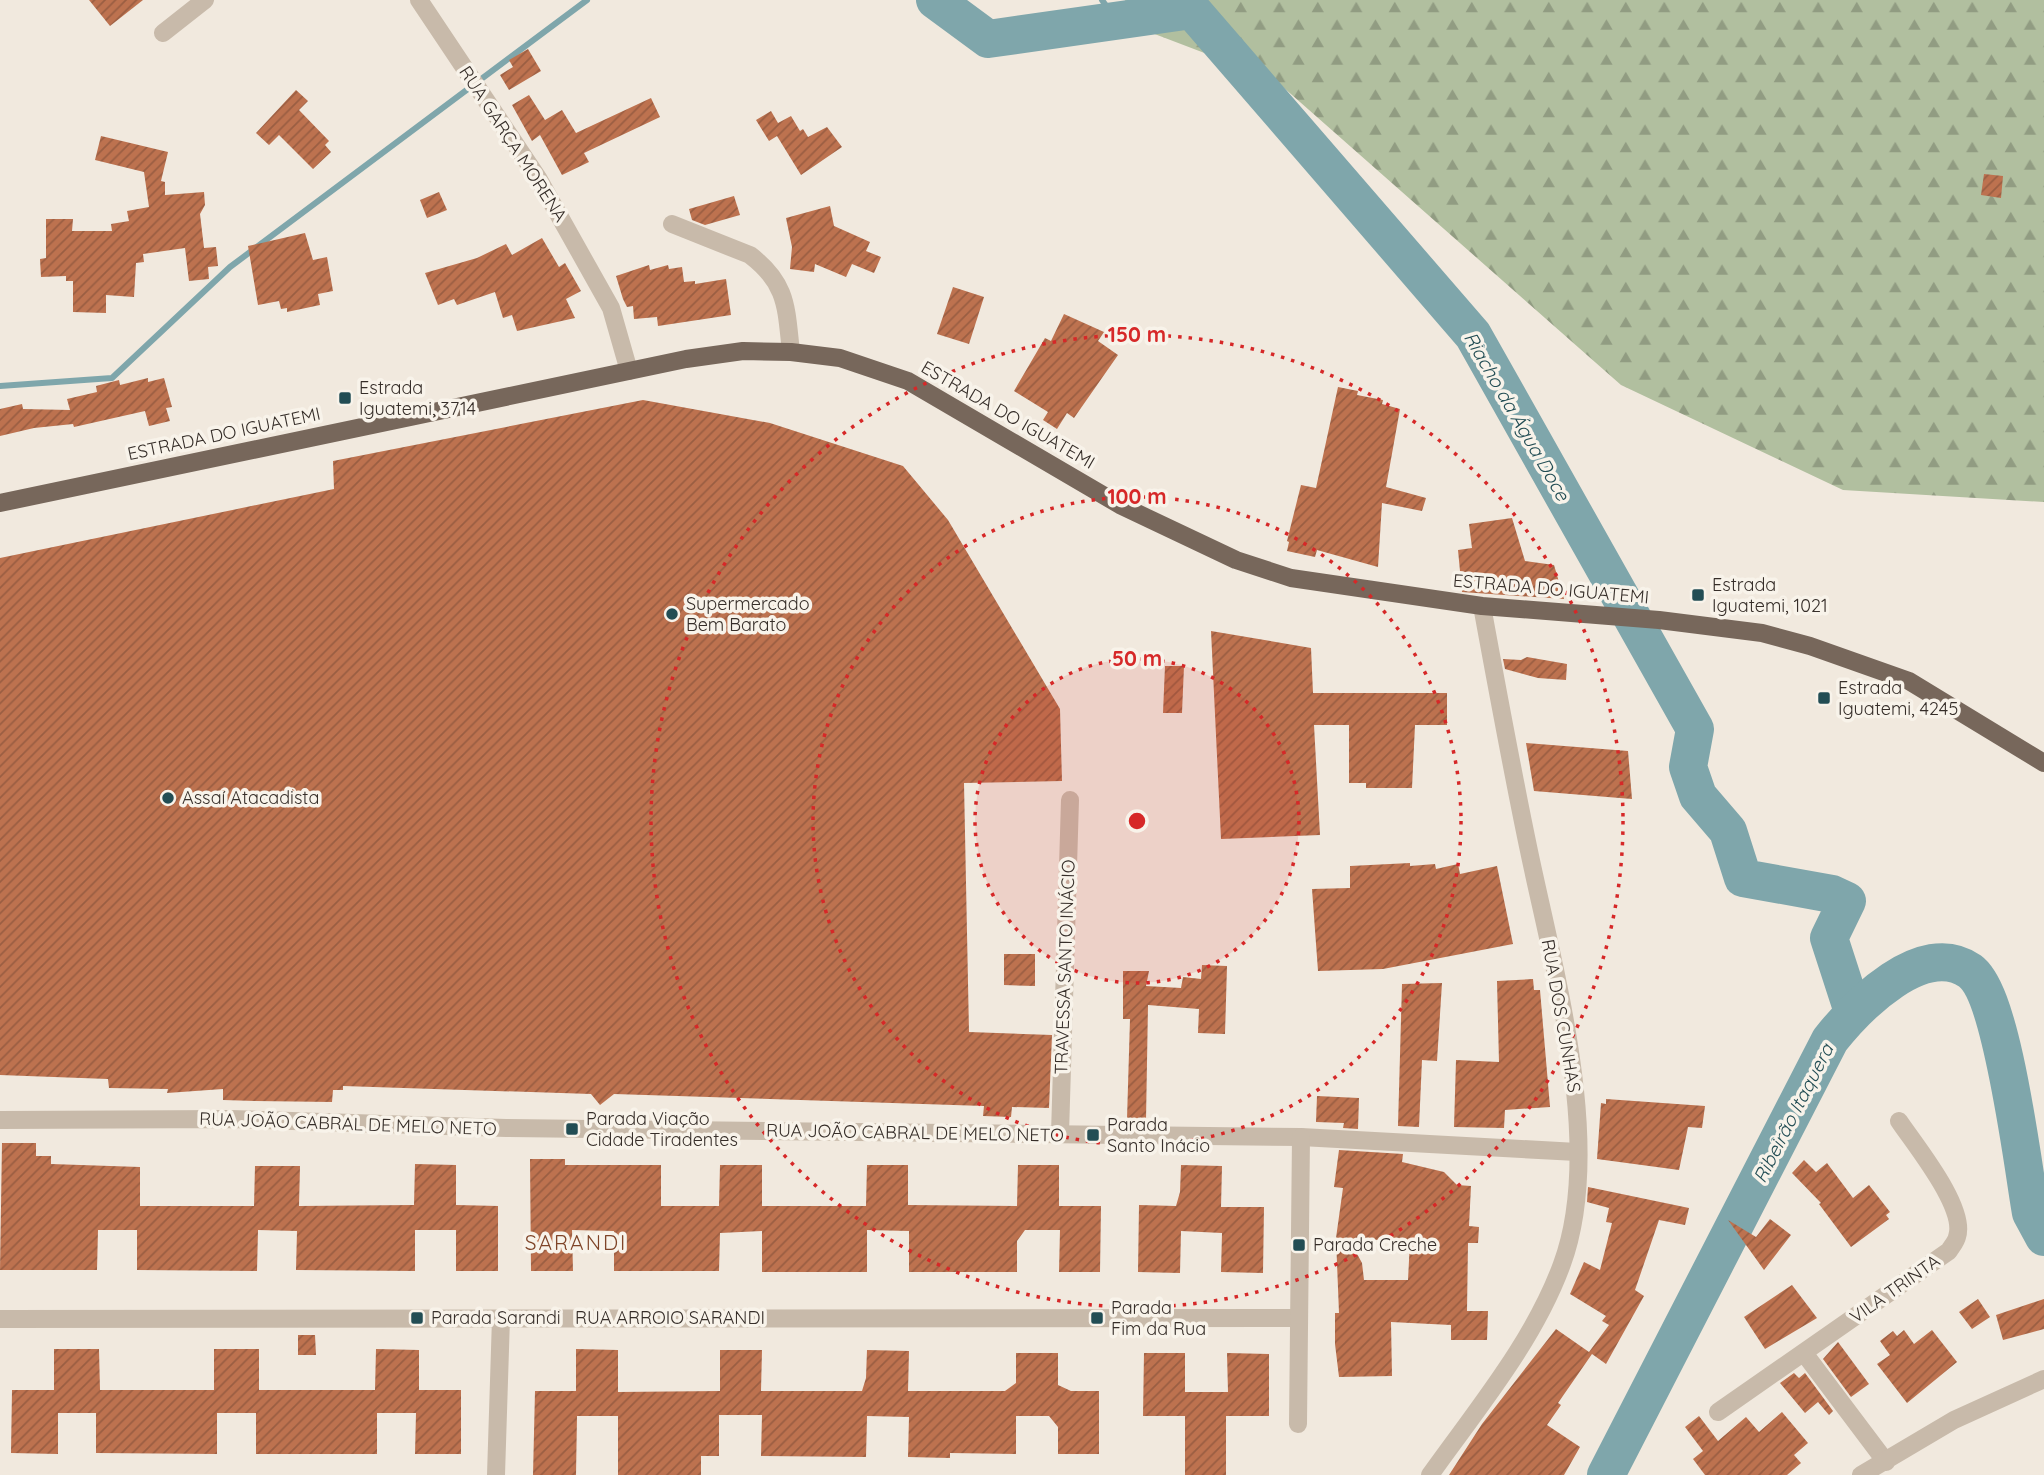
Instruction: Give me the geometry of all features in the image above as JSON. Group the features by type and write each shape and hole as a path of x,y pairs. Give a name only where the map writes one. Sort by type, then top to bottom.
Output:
{"main road":[{"name":"ESTRADA DO IGUATEMI","path":"0,503 629,371 743,351 791,352 840,358 908,381 1120,505 1236,560 1291,578 1482,606 1659,620 1762,634 1810,646 1909,681 2044,763"}],"street":[{"path":"163,33 205,0"},
{"name":"RUA GARÇA MORENA","path":"419,0 538,178 611,308 629,371"},
{"path":"672,224 750,255 760,263 785,295 791,352"},
{"name":"RUA DOS CUNHAS","path":"1430,1475 1548,1301 1573,1228 1577,1152 1574,1072 1482,606"},
{"name":"TRAVESSA SANTO INÁCIO","path":"1060,1134 1070,800"},
{"name":"RUA JOÃO CABRAL DE MELO NETO","path":"0,1120 232,1119 506,1128 1301,1137 1577,1152"},
{"name":"VILA TRINTA","path":"1718,1412 1949,1251 1958,1237 1955,1212 1948,1197 1899,1121"},
{"path":"1298,1424 1301,1137"},
{"path":"496,1475 501,1318"},
{"name":"RUA ARROIO SARANDI","path":"0,1319 1298,1318"},
{"path":"1804,1353 1886,1462"},
{"path":"1861,1475 1954,1420 2044,1379"}],"green space":[{"path":"1125,0 2044,0 2044,502 1843,490 1621,385 1275,80 1131,25"}],"building":[{"path":"89,0 143,0 110,26"},
{"path":"528,49 541,71 509,90 500,75 513,67 509,60"},
{"path":"296,90 308,101 299,110 329,141 325,145 331,152 313,169 279,135 269,145 256,133"},
{"path":"529,95 545,120 562,110 576,133 651,98 660,117 584,153 589,162 562,175 540,135 532,141 512,105"},
{"path":"771,111 778,123 791,116 800,131 803,129 808,137 827,127 842,147 801,175 777,136 769,141 756,120"},
{"path":"101,136 168,152 161,181 165,182 165,195 204,192 205,205 200,214 204,248 216,247 218,266 208,267 209,279 189,281 185,248 143,254 144,262 136,263 134,297 106,295 106,313 73,312 73,281 66,281 66,276 41,277 40,259 46,258 46,219 73,219 72,231 112,231 111,224 129,221 127,211 149,207 144,172 95,160"},
{"path":"1984,174 2003,176 2001,198 1981,195"},
{"path":"439,192 447,210 427,218 420,200"},
{"path":"734,196 740,215 705,225 692,220 689,209"},
{"path":"830,206 834,226 870,242 866,251 881,257 874,273 852,264 846,277 815,264 814,272 790,269 792,247 786,218"},
{"path":"305,233 313,260 327,257 333,291 318,294 320,305 287,312 287,308 281,309 279,301 258,305 248,246"},
{"path":"542,238 559,267 565,263 581,291 566,299 575,318 517,331 512,315 503,318 495,292 457,305 454,299 438,305 425,273 477,258 506,244 512,255"},
{"path":"649,265 650,270 668,265 669,269 682,267 684,282 695,281 695,284 726,279 731,315 658,326 657,317 634,319 633,306 627,307 616,276"},
{"path":"953,287 984,297 969,344 937,334"},
{"path":"1064,314 1104,332 1098,341 1118,355 1074,418 1067,413 1057,429 1043,420 1048,412 1014,391 1045,338 1051,341"},
{"path":"148,378 148,382 164,378 172,407 166,408 170,421 149,426 145,411 74,427 73,424 34,428 0,436 0,409 22,404 23,409 70,410 67,399 97,392 96,386 119,380 120,385"},
{"path":"1338,387 1358,391 1357,395 1383,400 1382,404 1400,409 1386,487 1426,498 1422,511 1382,503 1378,567 1317,550 1315,557 1287,551 1301,485 1316,488"},
{"path":"643,400 770,423 903,466 948,520 1060,709 1062,781 964,783 969,1032 1052,1035 1049,1108 1012,1107 1011,1117 983,1116 984,1106 614,1094 600,1105 591,1094 343,1086 343,1090 333,1090 332,1102 223,1100 223,1089 167,1093 168,1089 109,1088 108,1079 0,1075 0,558 334,489 333,461"},
{"path":"1512,518 1525,561 1554,565 1564,599 1462,592 1458,550 1472,548 1469,524"},
{"path":"1211,631 1311,648 1313,693 1447,693 1447,725 1415,725 1412,788 1366,788 1366,783 1349,783 1349,725 1314,725 1320,835 1221,839"},
{"path":"1527,657 1567,664 1566,680 1538,678 1505,669 1503,659 1521,660"},
{"path":"1165,666 1184,666 1182,713 1163,713"},
{"path":"1526,743 1628,751 1632,799 1534,791"},
{"path":"1410,863 1410,866 1435,864 1436,869 1458,864 1460,874 1497,866 1513,944 1383,969 1318,971 1312,889 1350,888 1350,866"},
{"path":"1004,954 1035,954 1035,986 1004,985"},
{"path":"1202,965 1227,966 1225,1034 1198,1033 1199,1009 1148,1005 1146,1120 1127,1119 1130,1019 1123,1019 1123,971 1149,971 1146,986 1181,988 1183,977 1201,979"},
{"path":"1533,979 1534,990 1540,990 1550,1107 1505,1110 1504,1128 1454,1127 1456,1060 1499,1062 1497,981"},
{"path":"1442,983 1437,1061 1422,1060 1419,1127 1398,1126 1402,984"},
{"path":"1317,1096 1359,1098 1358,1129 1343,1128 1344,1123 1316,1122"},
{"path":"1606,1099 1705,1106 1702,1128 1688,1127 1679,1170 1597,1159 1601,1103 1606,1104"},
{"path":"2,1143 36,1143 36,1156 51,1156 51,1164 140,1167 140,1206 254,1206 255,1166 300,1166 299,1206 414,1205 415,1164 456,1165 456,1205 498,1206 498,1271 456,1271 456,1230 415,1230 415,1271 296,1270 297,1231 258,1230 257,1271 137,1270 137,1230 98,1230 97,1270 0,1270"},
{"path":"1339,1150 1403,1154 1402,1162 1444,1172 1457,1185 1471,1186 1469,1226 1479,1227 1478,1243 1468,1243 1467,1311 1488,1311 1487,1340 1451,1340 1451,1325 1391,1322 1392,1376 1339,1377 1335,1344 1335,1313 1339,1313 1336,1238 1343,1188 1334,1187","holes":["1349,1239 1410,1241 1408,1280 1364,1280 1362,1263"]},
{"path":"530,1159 565,1159 565,1165 661,1165 661,1206 719,1206 720,1165 762,1165 762,1206 866,1206 867,1165 908,1165 908,1205 1017,1206 1018,1165 1059,1165 1059,1206 1101,1206 1100,1272 1059,1272 1060,1230 1025,1230 1017,1241 1017,1272 909,1272 909,1231 867,1230 867,1272 762,1272 762,1231 720,1233 719,1271 614,1271 614,1231 572,1230 573,1271 531,1271"},
{"path":"1804,1160 1816,1172 1827,1163 1853,1198 1869,1185 1890,1212 1886,1215 1889,1219 1851,1247 1819,1204 1821,1203 1792,1173"},
{"path":"1181,1165 1222,1166 1221,1207 1264,1207 1263,1273 1221,1272 1222,1233 1181,1231 1180,1273 1138,1272 1139,1205 1176,1206 1180,1192"},
{"path":"1588,1187 1689,1208 1685,1225 1659,1220 1635,1290 1644,1296 1606,1364 1592,1354 1558,1403 1561,1405 1547,1425 1580,1447 1564,1475 1449,1475 1482,1424 1556,1329 1589,1352 1609,1325 1602,1321 1606,1316 1570,1294 1584,1262 1600,1270 1612,1223 1606,1222 1609,1208 1587,1202"},
{"path":"1770,1219 1791,1235 1764,1270 1728,1220 1756,1237"},
{"path":"1792,1285 1817,1318 1765,1349 1744,1317"},
{"path":"1978,1299 1990,1317 1972,1329 1959,1312"},
{"path":"2044,1299 2044,1329 2003,1340 1996,1315"},
{"path":"1904,1330 1914,1344 1932,1330 1957,1362 1907,1403 1877,1364 1890,1355 1880,1341 1893,1331 1897,1336"},
{"path":"298,1335 315,1335 316,1355 298,1355"},
{"path":"1838,1342 1869,1384 1851,1397 1823,1359"},
{"path":"54,1349 99,1349 100,1390 214,1390 214,1349 259,1349 259,1390 375,1390 376,1349 419,1350 419,1390 461,1390 461,1454 415,1454 416,1413 377,1413 377,1454 256,1454 256,1413 217,1413 217,1454 96,1453 96,1413 58,1413 58,1454 11,1453 12,1390 54,1390"},
{"path":"576,1349 618,1350 618,1392 720,1391 720,1350 762,1350 761,1391 862,1391 866,1378 867,1350 909,1351 908,1391 1005,1391 1016,1383 1016,1353 1058,1353 1058,1385 1071,1391 1099,1391 1099,1454 1058,1454 1058,1427 1049,1416 1016,1416 1016,1454 950,1453 950,1458 908,1457 909,1417 867,1416 866,1457 761,1456 762,1415 719,1415 719,1456 701,1456 701,1475 618,1475 618,1416 577,1416 576,1475 533,1475 535,1391 576,1391"},
{"path":"1144,1353 1185,1353 1185,1392 1228,1392 1227,1353 1269,1354 1269,1416 1226,1416 1226,1475 1185,1475 1185,1416 1143,1416"},
{"path":"1794,1373 1799,1378 1805,1373 1833,1411 1829,1415 1818,1402 1805,1413 1780,1383"},
{"path":"1782,1412 1808,1443 1794,1455 1801,1463 1787,1475 1705,1475 1693,1459 1703,1451 1685,1427 1699,1416 1718,1441 1746,1417 1759,1432"}],"waterway":[{"path":"0,386 112,378 230,267 587,0"},
{"name":"Riacho da Água Doce","path":"935,0 988,39 1192,10 1473,335 1695,729 1688,767 1698,796 1728,831 1743,878 1832,894 1847,901 1829,938 1853,1012"},
{"path":"1102,0 1117,21"},
{"name":"Ribeirão Itaquera","path":"1606,1475 1830,1040 1874,995 1892,980 1912,969 1932,963 1952,963 1970,971 1982,986 2002,1046 2031,1213 2044,1237"}],"place":[{"name":"Estrada Iguatemi, 3714","path":"345,398"},
{"name":"Estrada Iguatemi, 1021","path":"1698,595"},
{"name":"Supermercado Bem Barato","path":"672,614"},
{"name":"Estrada Iguatemi, 4245","path":"1824,698"},
{"name":"Assaí Atacadista","path":"168,798"},
{"name":"Parada Viação Cidade Tiradentes","path":"572,1129"},
{"name":"Parada Santo Inácio","path":"1093,1135"},
{"name":"Parada Creche","path":"1299,1245"},
{"name":"Parada Sarandi","path":"417,1318"},
{"name":"Parada Fim da Rua","path":"1097,1318"}],"district":[{"name":"SARANDI","path":"576,1243"}]}
